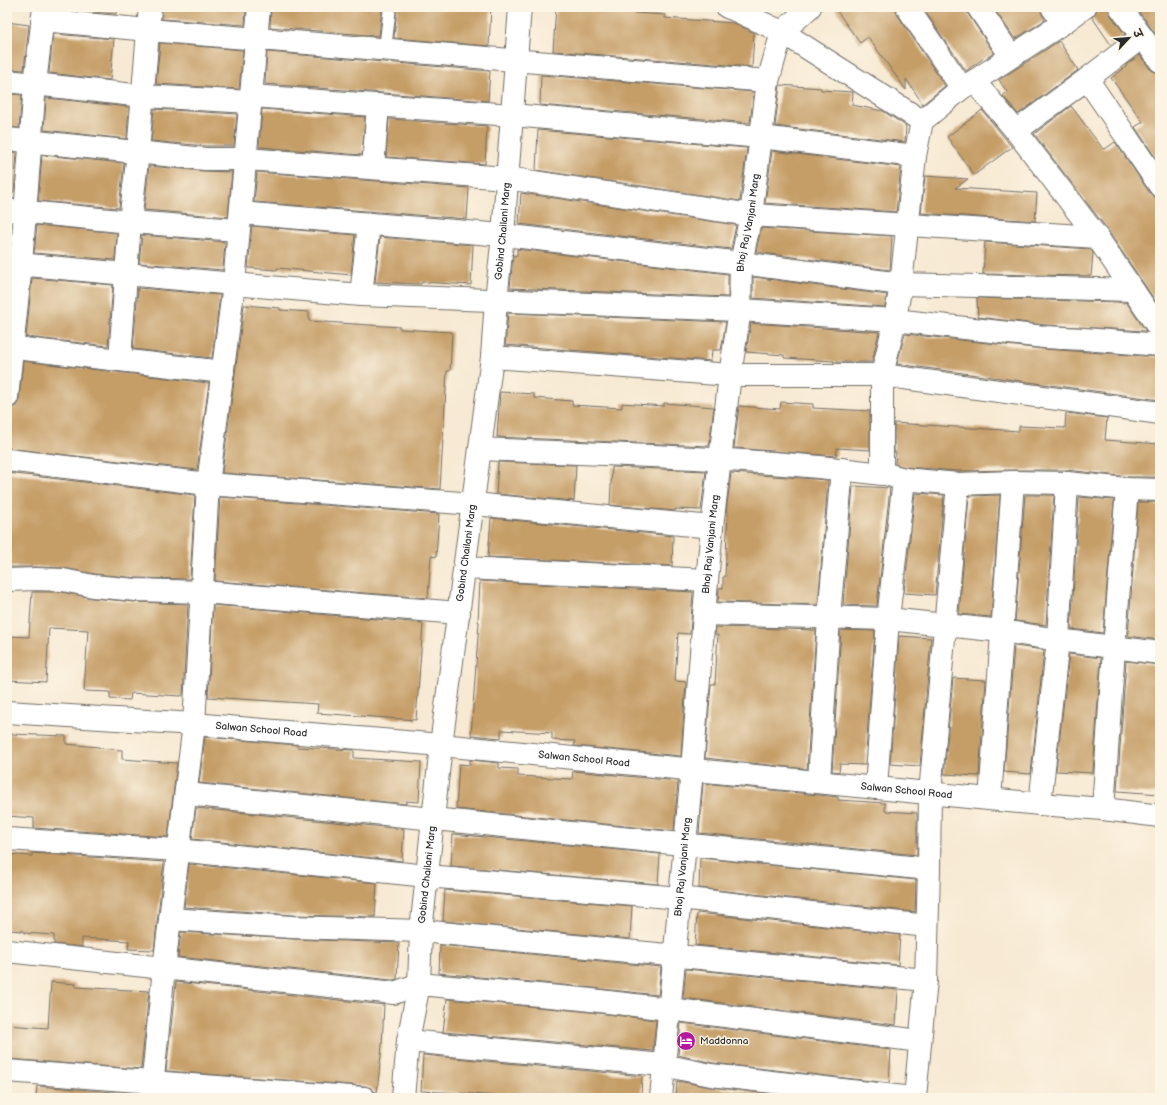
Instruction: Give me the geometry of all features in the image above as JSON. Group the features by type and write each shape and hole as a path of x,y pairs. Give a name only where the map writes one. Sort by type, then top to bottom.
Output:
{"street":[{"path":"120,360 130,222 138,152 150,7"},
{"path":"151,1090 164,968 194,724 208,484 234,284 259,7"},
{"name":"Gobind Chailani Marg","path":"404,1098 408,1041 419,984 421,931 441,745 474,504 492,357 508,178 520,7"},
{"path":"727,7 782,32 922,121"},
{"path":"782,32 810,7"},
{"path":"907,7 968,85 1016,131 1097,237 1160,330"},
{"path":"978,7 1011,56"},
{"path":"882,474 882,375 895,320 901,284 914,156 922,121 968,85 1011,56 1058,15 1085,7"},
{"path":"1120,7 1160,62"},
{"path":"7,397 16,210 30,142 43,14 148,30 768,81"},
{"name":"Bhoj Raj Vanjani Marg","path":"661,1098 692,770 712,527 730,375 740,310 741,264 751,215 768,81 782,32"},
{"path":"1016,131 1142,37"},
{"path":"1087,79 1160,186"},
{"path":"7,81 143,96 378,105 512,115 761,137 914,156"},
{"path":"373,168 378,105"},
{"path":"7,139 205,158 245,159 508,178 751,215 1097,237"},
{"path":"16,210 130,222 240,221 369,224 503,235 901,284 1133,290"},
{"path":"361,295 369,224"},
{"path":"14,263 361,295 740,310 895,320 1044,338 1160,344"},
{"path":"9,347 223,372"},
{"path":"492,357 730,375 882,375 1160,413"},
{"path":"481,448 720,460 842,469 882,474 904,479 958,484 1013,482 1067,483 1127,490 1160,490"},
{"path":"7,460 208,484 474,504 712,527"},
{"path":"819,782 829,617 842,469"},
{"path":"876,788 888,619 904,479"},
{"path":"990,799 1013,482"},
{"path":"1040,804 1058,640 1067,483"},
{"path":"408,1041 663,1066 711,1075 914,1098 926,980 930,793 958,484"},
{"path":"1103,809 1127,490"},
{"path":"465,568 707,580"},
{"path":"7,580 63,580 93,586 136,590 202,592 459,613"},
{"path":"704,614 888,619 1002,630 1058,640 1160,653"},
{"name":"Salwan School Road","path":"7,712 194,724 441,745 1103,809 1160,816"},
{"path":"186,794 685,843 929,869"},
{"path":"7,839 178,850 427,876 680,898 927,926"},
{"path":"170,919 292,927 421,931 926,980"},
{"path":"7,951 394,993 419,984 582,999 920,1042"},
{"path":"7,1071 151,1090 364,1098"}],"lane":[{"path":"385,49 390,7"}],"building":[{"path":"93,7 117,7 116,14 93,12"},
{"path":"162,7 246,7 245,25 162,19"},
{"path":"271,7 382,7 379,36 270,27"},
{"path":"397,7 491,7 489,46 394,38"},
{"path":"556,7 592,7 591,10 665,15 665,18 734,23 754,33 752,67 553,51"},
{"path":"834,7 895,7 897,14 945,86 923,104 906,79 906,90 868,37 860,43"},
{"path":"922,7 966,7 968,14 994,53 985,59 984,58 966,71"},
{"path":"993,7 1040,7 1045,20 1015,39"},
{"path":"1097,7 1108,7 1110,14 1125,34 1111,45 1092,17 1096,12"},
{"path":"1136,7 1160,7 1160,40"},
{"path":"7,22 29,25 24,70 7,69"},
{"path":"53,34 114,39 110,80 49,73"},
{"path":"1059,41 1078,70 1018,114 1003,96 1007,92 999,80"},
{"path":"160,43 243,50 239,89 156,84"},
{"path":"267,52 490,71 488,101 265,84"},
{"path":"1140,55 1150,69 1160,73 1160,164 1135,127 1143,122 1111,78"},
{"path":"541,75 754,92 750,123 540,105"},
{"path":"780,85 853,92 852,105 883,111 906,126 905,142 775,126"},
{"path":"7,94 22,95 19,128 7,127"},
{"path":"46,98 129,107 127,139 44,130"},
{"path":"1071,106 1103,149 1115,142 1150,193 1154,197 1160,198 1160,308 1107,229 1034,134"},
{"path":"154,109 237,114 234,146 206,146 151,141"},
{"path":"262,109 365,117 362,155 259,147"},
{"path":"982,110 1012,147 974,175 947,137"},
{"path":"389,119 487,126 485,164 386,157"},
{"path":"538,130 747,148 740,201 536,170"},
{"path":"772,151 901,167 896,212 765,203"},
{"path":"7,152 17,153 14,192 7,192"},
{"path":"42,155 124,163 119,208 38,201"},
{"path":"149,166 232,172 228,217 144,210"},
{"path":"257,172 469,188 467,219 254,202"},
{"path":"925,176 968,179 955,188 1037,193 1035,221 921,213"},
{"path":"521,193 736,225 731,249 519,224"},
{"path":"37,225 117,233 115,260 34,253"},
{"path":"252,226 355,235 351,275 277,268 277,270 248,268"},
{"path":"761,228 892,236 890,270 756,252"},
{"path":"142,235 225,242 223,270 139,263"},
{"path":"380,237 473,245 471,285 422,282 421,284 375,282"},
{"path":"985,242 1090,249 1093,253 1091,276 983,274"},
{"path":"517,249 728,274 728,297 510,288 513,255 517,256"},
{"path":"753,277 887,295 885,307 753,298"},
{"path":"32,278 113,285 108,346 26,337"},
{"path":"138,288 220,295 212,358 133,349"},
{"path":"977,298 1126,302 1146,331 1045,325 978,317"},
{"path":"244,305 309,312 309,321 452,332 450,371 447,371 440,489 222,473"},
{"path":"508,313 726,322 721,350 712,350 711,361 505,345"},
{"path":"751,323 879,332 872,362 833,362 834,361 784,358 784,355 746,352"},
{"path":"905,334 1043,349 1160,357 1160,400 897,364"},
{"path":"23,361 209,383 197,470 7,448 7,409 17,405 19,399"},
{"path":"500,392 534,394 534,398 572,401 572,405 622,408 622,403 664,406 664,403 714,407 709,446 497,437"},
{"path":"781,402 813,404 813,408 870,411 870,450 837,448 836,456 734,448 739,406 780,409"},
{"path":"1066,413 1107,418 1105,440 1160,444 1158,477 1128,477 1067,470 958,471 906,467 895,464 896,452 894,452 894,423 1019,431 1019,426 1065,428"},
{"path":"498,462 576,465 574,501 496,494"},
{"path":"612,467 706,471 701,510 675,509 675,511 610,505"},
{"path":"7,473 195,495 190,579 137,578 95,574 63,568 7,567"},
{"path":"731,473 828,480 818,605 718,602 719,588 723,588 723,577 725,577 728,512 726,512"},
{"path":"853,486 890,488 877,606 843,605"},
{"path":"915,493 944,495 935,595 904,593"},
{"path":"1000,495 991,617 959,614 969,496"},
{"path":"1025,495 1054,495 1046,625 1015,621"},
{"path":"220,497 439,514 436,557 431,556 428,598 215,581"},
{"path":"1079,497 1114,500 1103,633 1071,629"},
{"path":"1138,502 1156,502 1156,505 1160,506 1160,640 1128,636"},
{"path":"491,518 673,536 672,566 488,557"},
{"path":"480,581 693,592 690,634 678,633 675,681 686,682 681,756 574,746 575,741 552,740 552,733 501,730 501,738 471,735 479,622"},
{"path":"32,592 62,592 92,598 135,602 188,604 183,695 131,693 130,700 110,699 110,692 84,691 88,630 49,628 46,682 7,680 7,636 29,637"},
{"path":"213,605 423,623 416,720 317,713 318,704 208,697"},
{"path":"716,627 816,630 807,769 705,758 711,684 715,684 718,635 715,635"},
{"path":"841,630 875,631 865,765 840,764 839,772 832,771"},
{"path":"899,636 931,638 920,766 890,764"},
{"path":"1014,646 1044,650 1031,774 1004,772"},
{"path":"1069,654 1101,658 1093,773 1056,771"},
{"path":"1126,661 1160,665 1160,794 1117,791"},
{"path":"953,678 986,680 979,776 944,774"},
{"path":"9,734 66,736 66,744 122,750 122,759 177,763 168,837 34,828 34,818 7,816"},
{"path":"205,737 297,745 297,747 354,750 354,758 421,762 419,802 406,801 406,804 199,783"},
{"path":"470,760 499,763 499,768 518,769 518,776 572,779 573,771 678,781 674,831 456,809 459,764 470,765"},
{"path":"703,783 838,797 838,800 885,803 885,811 917,813 917,855 699,833"},
{"path":"196,808 404,829 402,861 192,839"},
{"path":"453,834 660,854 658,884 451,866"},
{"path":"32,853 164,862 154,950 128,949 129,941 82,938 82,947 54,944 54,935 7,930 7,854 32,856"},
{"path":"700,858 916,880 915,912 699,888"},
{"path":"189,864 377,883 375,917 293,915 184,907"},
{"path":"445,890 632,906 630,939 443,921"},
{"path":"697,913 900,935 898,965 695,945"},
{"path":"181,932 292,939 399,943 397,979 392,980 178,957"},
{"path":"440,945 661,967 658,995 439,973"},
{"path":"686,969 898,990 896,1025 683,998"},
{"path":"51,982 76,984 75,987 149,991 141,1069 7,1059 7,1025 48,1028"},
{"path":"176,982 384,1005 382,1046 377,1092 365,1086 166,1071"},
{"path":"447,999 581,1011 656,1020 653,1051 443,1032"},
{"path":"681,1023 891,1050 889,1083 713,1063 678,1055"},
{"path":"423,1055 642,1076 641,1098 518,1098 421,1091"},
{"path":"677,1081 710,1087 803,1098 676,1098"},
{"path":"37,1086 139,1094 139,1098 36,1098"}],"place":[{"name":"Maddonna","path":"686,1041"}]}
